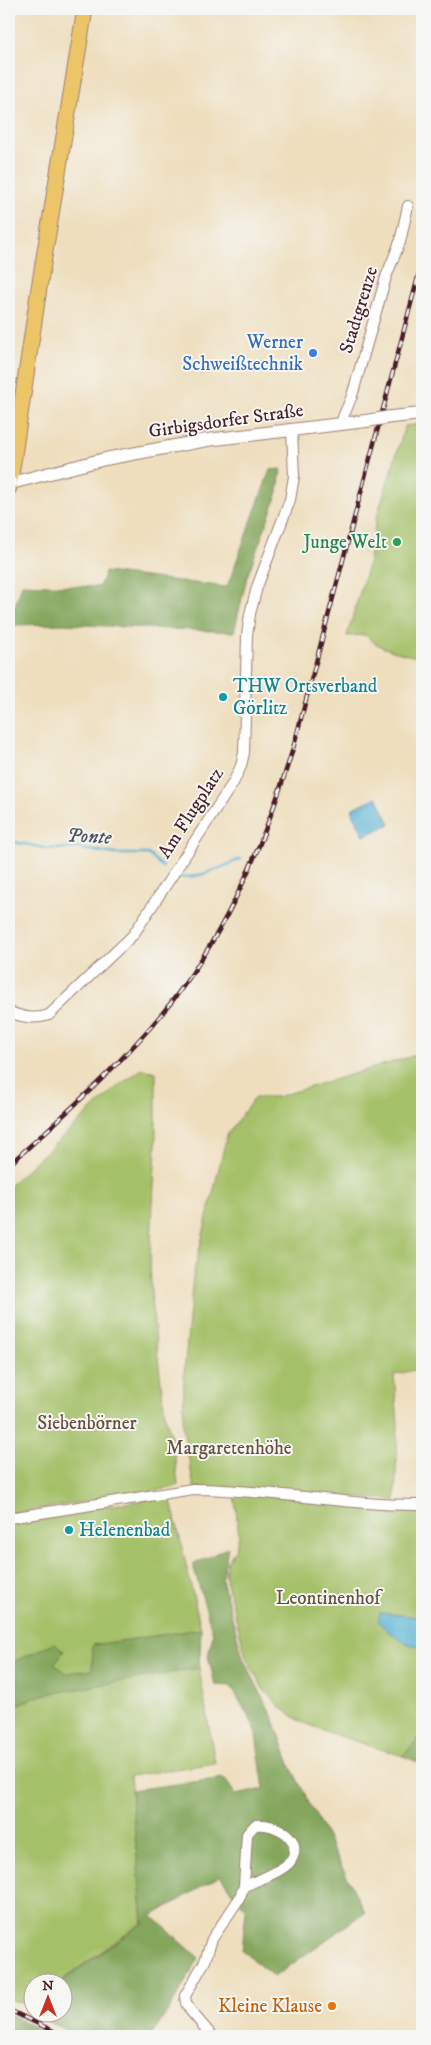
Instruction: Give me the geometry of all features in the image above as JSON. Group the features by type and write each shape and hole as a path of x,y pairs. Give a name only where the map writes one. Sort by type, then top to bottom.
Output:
{"main road":[{"path":"9,485 85,9"}],"street":[{"name":"Stadtgrenze","path":"342,424 352,396 386,277 400,242 408,206"},
{"name":"Girbigsdorfer Straße","path":"9,485 36,475 105,459 207,440 422,414"},
{"name":"Am Flugplatz","path":"9,1012 22,1017 37,1019 49,1015 132,935 233,783 241,766 244,753 250,614 257,587 290,500 294,476 292,430"},
{"path":"9,1518 193,1490 220,1489 348,1501 422,1505"},
{"path":"212,2036 190,2010 185,1996 205,1961 212,1940 239,1899 244,1886 245,1841 250,1828 260,1824 281,1831 292,1842 294,1848 292,1859 289,1863 244,1886"}],"green space":[{"name":"Junge Welt","path":"422,424 422,658 384,648 366,635 347,636 368,565 376,519 405,426"},
{"path":"281,469 278,492 247,577 234,632 64,624 9,625 22,584 99,587 105,572 227,587 270,470"},
{"name":"Margaretenhöhe","path":"419,1054 422,1055 422,1368 394,1375 398,1423 395,1500 194,1488 183,1427 184,1374 193,1276 227,1135 255,1097 277,1097"},
{"name":"Siebenbörner","path":"142,1069 156,1072 156,1145 150,1261 152,1307 165,1416 173,1442 178,1485 171,1488 9,1514 9,1186 118,1086"},
{"name":"Leontinenhof","path":"234,1493 422,1509 422,1734 403,1756 301,1722 279,1706 263,1689 246,1657 225,1576 227,1562 235,1550 239,1536"},
{"path":"170,1496 201,1629 199,1668 215,1763 130,1776 143,1922 72,1973 22,1972 22,2003 9,1999 9,1521"},
{"path":"228,1547 222,1580 243,1658 274,1720 291,1767 365,1912 274,1977 242,1951 246,1910 220,1876 152,1916 199,1958 169,2010 150,2036 80,2036 49,2022 72,2022 72,1974 145,1922 143,1922 131,1790 224,1778 236,1795 264,1789 255,1728 231,1686 215,1685 208,1656 213,1634 193,1565"},
{"path":"201,1629 199,1668 42,1695 9,1708 9,1664 55,1643 64,1651 54,1664 67,1673 92,1670 93,1645"},
{"path":"422,1734 422,1764 403,1756"},
{"path":"9,2015 55,2036 9,2036"}],"water":[{"path":"377,797 390,824 364,836 352,811 353,808"},
{"path":"380,1613 422,1617 422,1646 403,1642 393,1635 378,1621"}],"waterway":[{"name":"Ponte","path":"9,841 49,849 76,848 115,854 148,854 163,867"},
{"name":"Ponte","path":"176,877 201,875 241,859"}],"railway":[{"path":"9,1165 113,1068 152,1026 191,975 211,944 244,880 271,814 294,745 422,262"},
{"path":"9,2010 64,2036"}],"place":[{"name":"Werner Schweißtechnik","path":"313,353"},
{"name":"Junge Welt","path":"397,542"},
{"name":"THW Ortsverband Görlitz","path":"223,697"},
{"name":"Helenenbad","path":"69,1530"},
{"name":"Kleine Klause","path":"332,2006"}]}
